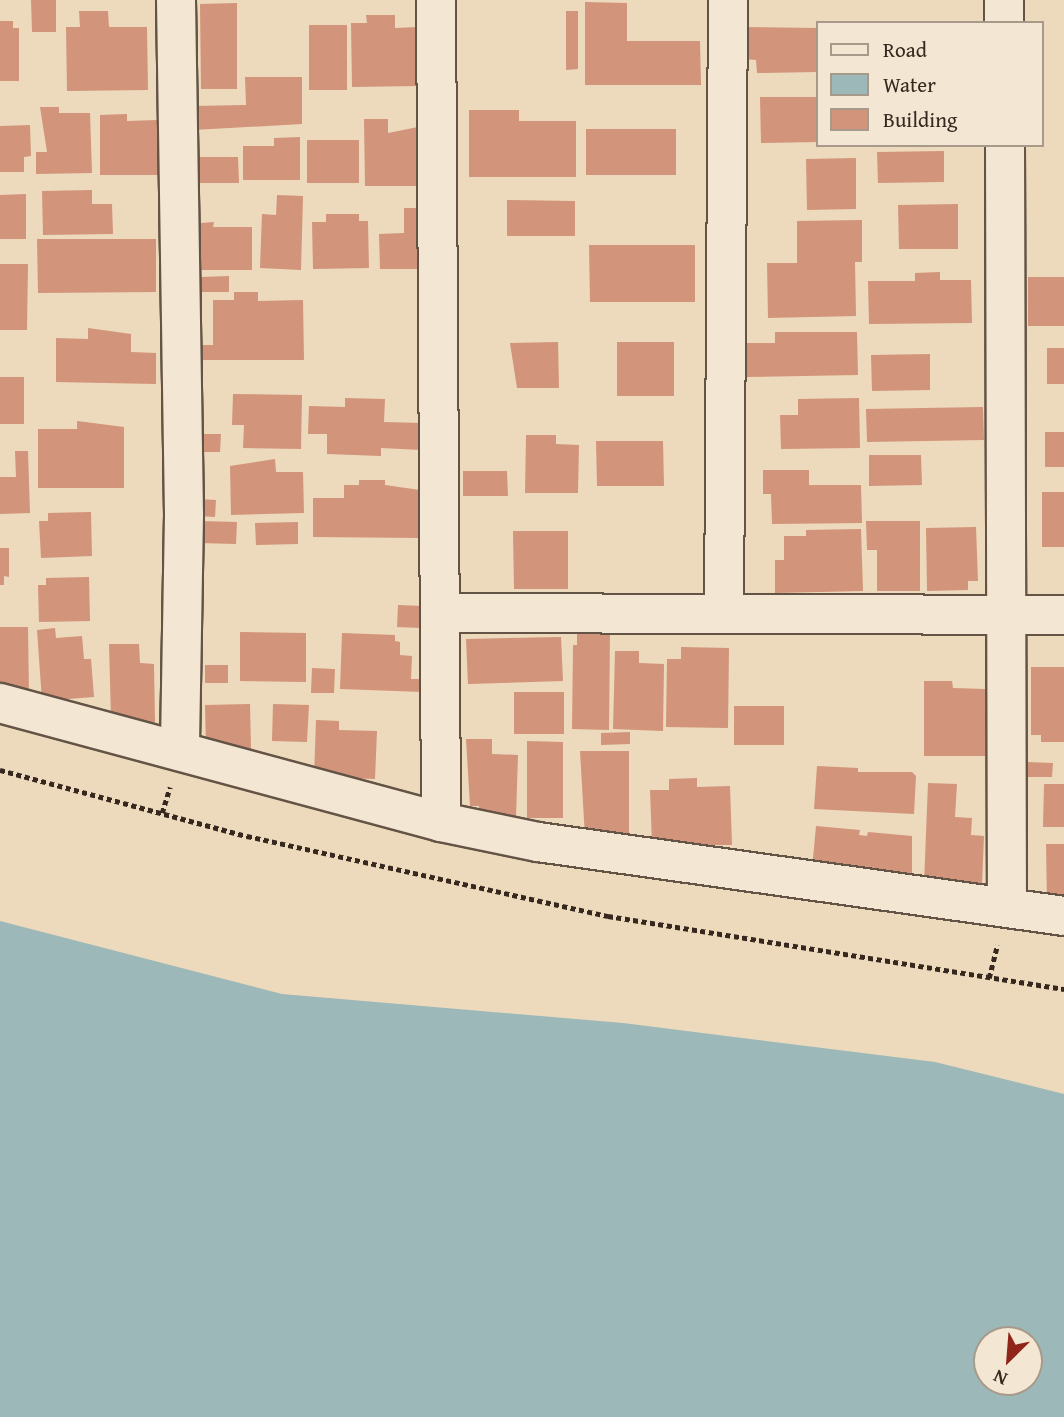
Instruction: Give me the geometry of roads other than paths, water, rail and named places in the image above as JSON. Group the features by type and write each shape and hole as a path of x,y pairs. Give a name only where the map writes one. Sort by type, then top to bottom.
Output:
{"street":[{"path":"176,0 184,515 180,751"},
{"path":"436,0 441,822"},
{"path":"724,614 728,0"},
{"path":"1004,0 1004,21"},
{"path":"1005,147 1007,907"},
{"path":"441,613 1064,615"},
{"path":"0,703 441,822 713,869 1064,916"}],"water":[{"path":"0,921 282,994 623,1023 935,1062 1064,1094 1064,1417 0,1417"}]}
